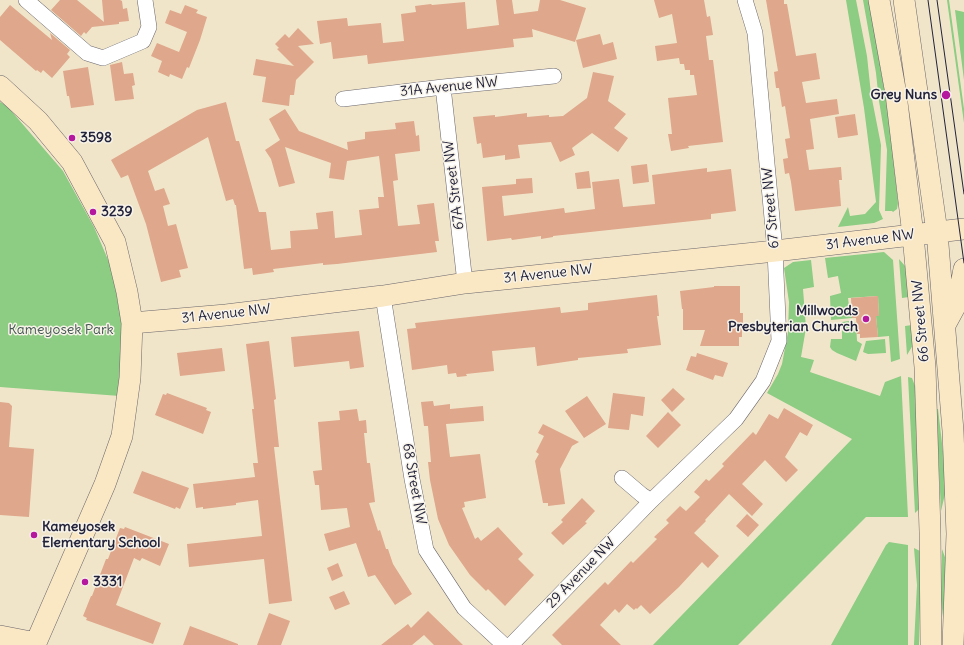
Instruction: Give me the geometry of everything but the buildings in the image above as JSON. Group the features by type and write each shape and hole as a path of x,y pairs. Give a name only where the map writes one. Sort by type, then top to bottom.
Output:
{"street":[{"path":"26,0 87,54 103,58 143,41 149,27 145,0"},
{"name":"67 Street NW","path":"744,410 763,381 779,341 775,251 755,33 745,0"},
{"name":"66 Street NW","path":"879,0 896,94 913,235 925,367 930,532 931,645"},
{"name":"66 Street NW","path":"904,0 936,232 945,325 953,431 957,534 953,645"},
{"name":"31A Avenue NW","path":"343,99 442,87 554,76"},
{"path":"0,86 38,121 72,162 115,242 127,292 132,323 130,378 122,436 105,484 38,644 0,636"},
{"name":"67A Street NW","path":"442,87 465,283"},
{"name":"31 Avenue NW","path":"132,323 383,296 465,283 775,251 964,229"},
{"path":"945,325 958,301 964,269"},
{"name":"68 Street NW","path":"383,296 412,479 426,550 464,608 504,645"},
{"name":"29 Avenue NW","path":"511,645 651,501 744,410"},
{"path":"622,478 651,501"}],"green space":[{"path":"846,0 856,0 867,56 871,94 881,145 879,210 883,219 874,223 838,227 848,207 850,216 865,214 876,202 864,108"},
{"path":"863,0 869,0 889,118 898,203 897,209 893,212 885,211 887,150 876,73"},
{"path":"947,0 949,0 964,109 964,123"},
{"path":"955,10 964,12 964,80"},
{"name":"Kameyosek Park","path":"0,102 7,106 63,171 94,227 112,269 121,319 126,367 120,396 0,387"},
{"path":"884,252 893,260 900,359 891,362 889,336 878,337 876,316 879,316 878,296 848,298 849,306 852,306 852,318 831,320 830,296 841,293 838,276 828,278 825,258"},
{"path":"899,259 905,266 909,297 902,298"},
{"path":"811,260 814,287 803,289 806,328 801,357 814,360 810,372 880,396 885,382 901,376 908,517 866,517 738,645 653,645 852,439 767,393 782,364 788,332 789,302 784,268 793,262"},
{"path":"849,321 849,323 856,322 857,341 862,344 856,361 837,353 830,347 831,339 842,339 842,322"},
{"path":"912,325 913,345 907,355 905,326"},
{"path":"885,339 886,353 868,354 863,352 866,341"},
{"path":"908,377 912,378 915,386 920,508 915,513"},
{"path":"936,409 938,409 945,469 945,494 941,511"},
{"path":"889,542 908,545 908,645 831,645 886,545"},
{"path":"914,548 920,551 921,559 919,645 914,645 917,585"},
{"path":"942,549 946,560 945,634 941,600"}],"tram line":[{"path":"928,0 964,263"},
{"path":"937,0 964,194"}],"place":[{"name":"Grey Nuns","path":"946,95"},
{"name":"3598","path":"72,138"},
{"name":"3239","path":"93,212"},
{"name":"Millwoods Presbyterian Church","path":"866,319"},
{"name":"Kameyosek Elementary School","path":"34,535"},
{"name":"3331","path":"85,582"}]}
